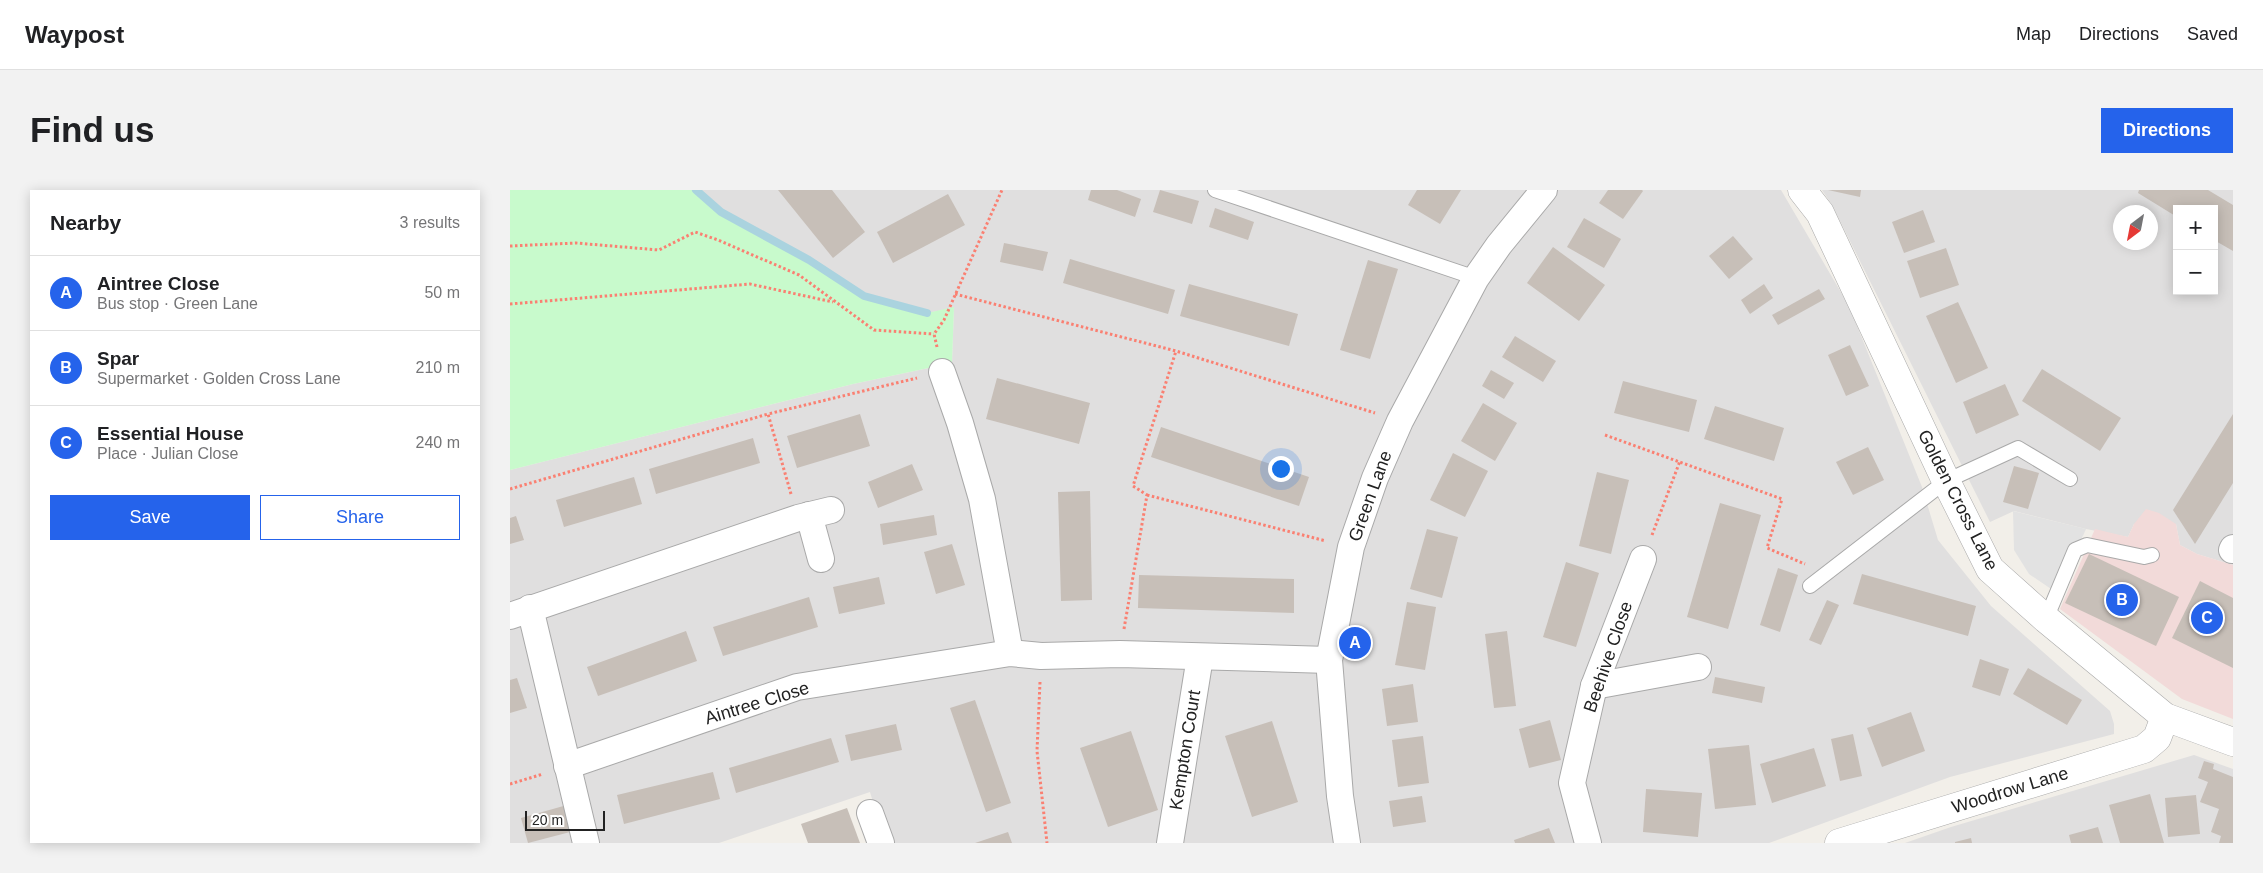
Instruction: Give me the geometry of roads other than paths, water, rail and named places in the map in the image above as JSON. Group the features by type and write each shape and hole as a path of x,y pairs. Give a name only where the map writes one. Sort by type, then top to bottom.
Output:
{"street":[{"name":"Green Lane","path":"1347,843 1340,796 1329,660 1351,547 1375,478 1400,421 1476,278 1499,245 1544,190"},
{"name":"Golden Cross Lane","path":"1802,190 1820,213 1946,481 1990,569 2046,619 2165,717 2233,742"},
{"path":"942,372 960,423 982,499 1010,653"},
{"path":"586,843 567,766 520,612 813,514 821,559"},
{"name":"Beehive Close","path":"1588,843 1572,783 1594,686 1643,560"},
{"name":"Aintree Close","path":"567,766 797,687 1010,653 1042,656 1120,654 1329,660"},
{"name":"Kempton Court","path":"1170,843 1200,657"},
{"path":"1594,686 1698,667"},
{"name":"Woodrow Lane","path":"1845,842 2144,749 2157,738 2165,717"},
{"path":"870,813 882,843"}],"lane":[{"path":"1214,190 1476,278"},
{"path":"1810,586 1946,481 2018,448 2070,479"},
{"path":"2046,619 2075,550 2086,545 2144,557 2152,555"}],"waterway":[{"path":"696,190 721,212 809,260 864,296 927,313"}],"place":[{"name":"Spar","path":"2122,600"},
{"name":"Essential House","path":"2207,618"},
{"name":"Aintree Close","path":"1355,643"}]}
